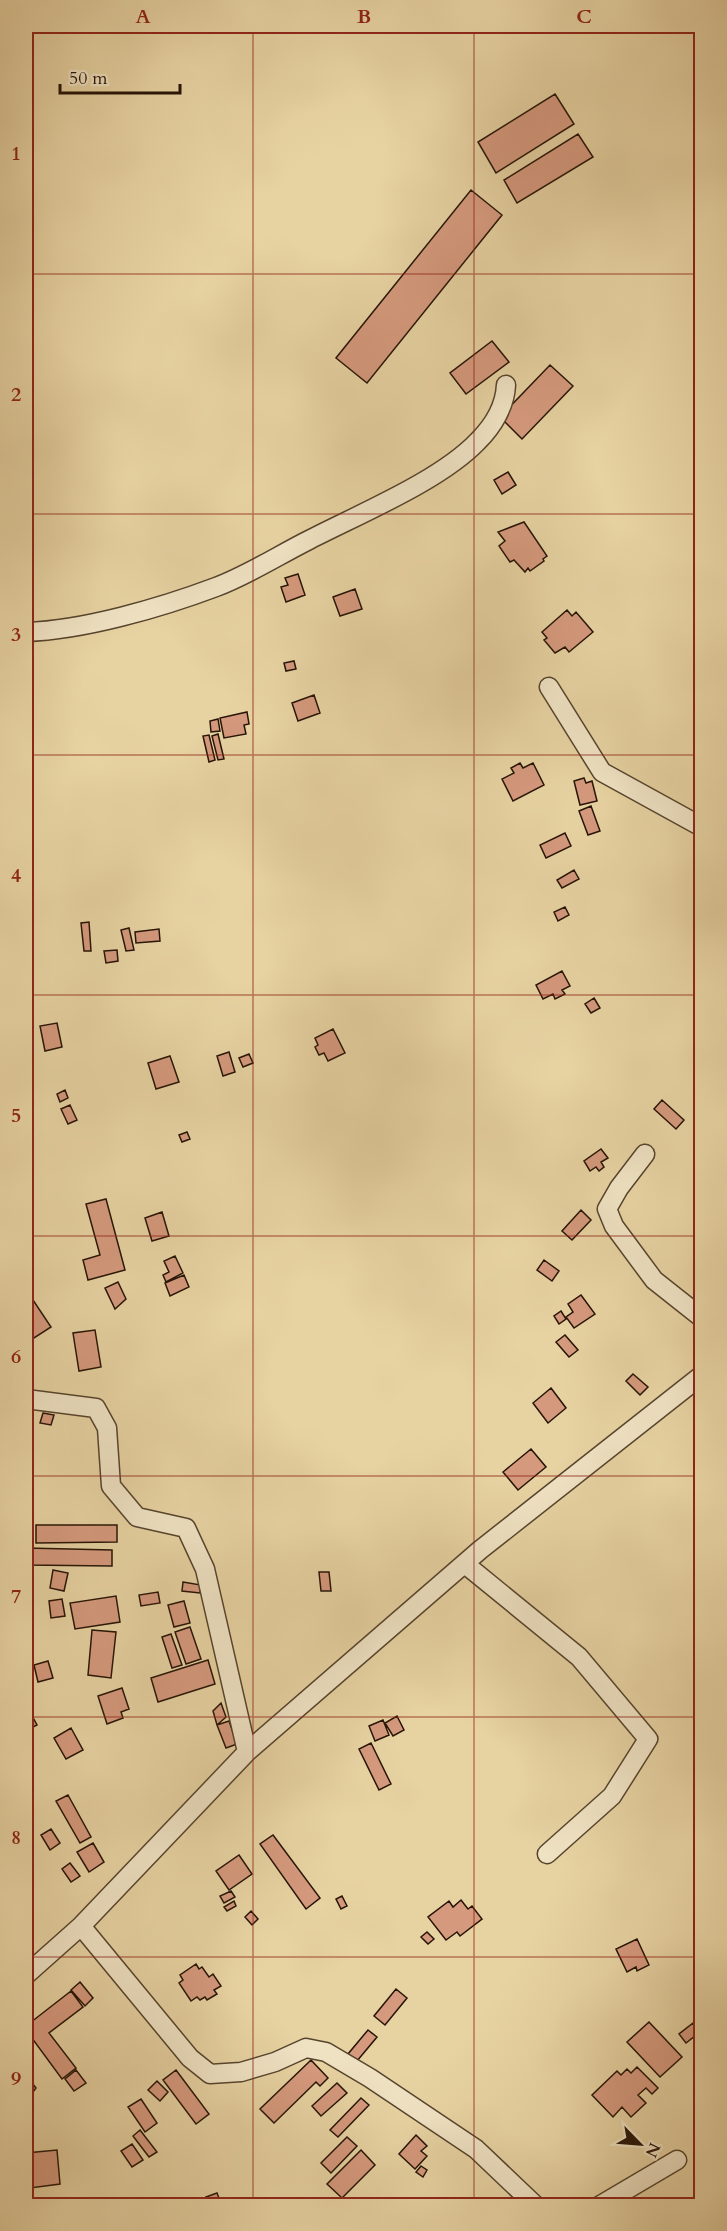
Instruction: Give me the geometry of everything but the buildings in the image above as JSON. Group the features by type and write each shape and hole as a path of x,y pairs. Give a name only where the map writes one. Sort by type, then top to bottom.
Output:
{"street":[{"path":"26,632 54,631 148,609 218,586 403,492 460,457 478,441 495,420 505,397 506,385"},
{"path":"549,687 602,772 702,827"},
{"path":"645,1154 607,1209 614,1226 654,1280 702,1318"},
{"path":"26,1976 81,1926 247,1752 465,1563 699,1382"},
{"path":"26,1399 96,1408 107,1428 111,1486 136,1517 186,1528 205,1569 247,1752"},
{"path":"465,1563 579,1657 648,1739 612,1796 546,1854"},
{"path":"81,1926 190,2058 210,2074 241,2072 275,2062 306,2048 326,2052 370,2078 476,2149 536,2205"},
{"path":"599,2205 676,2160"}]}
